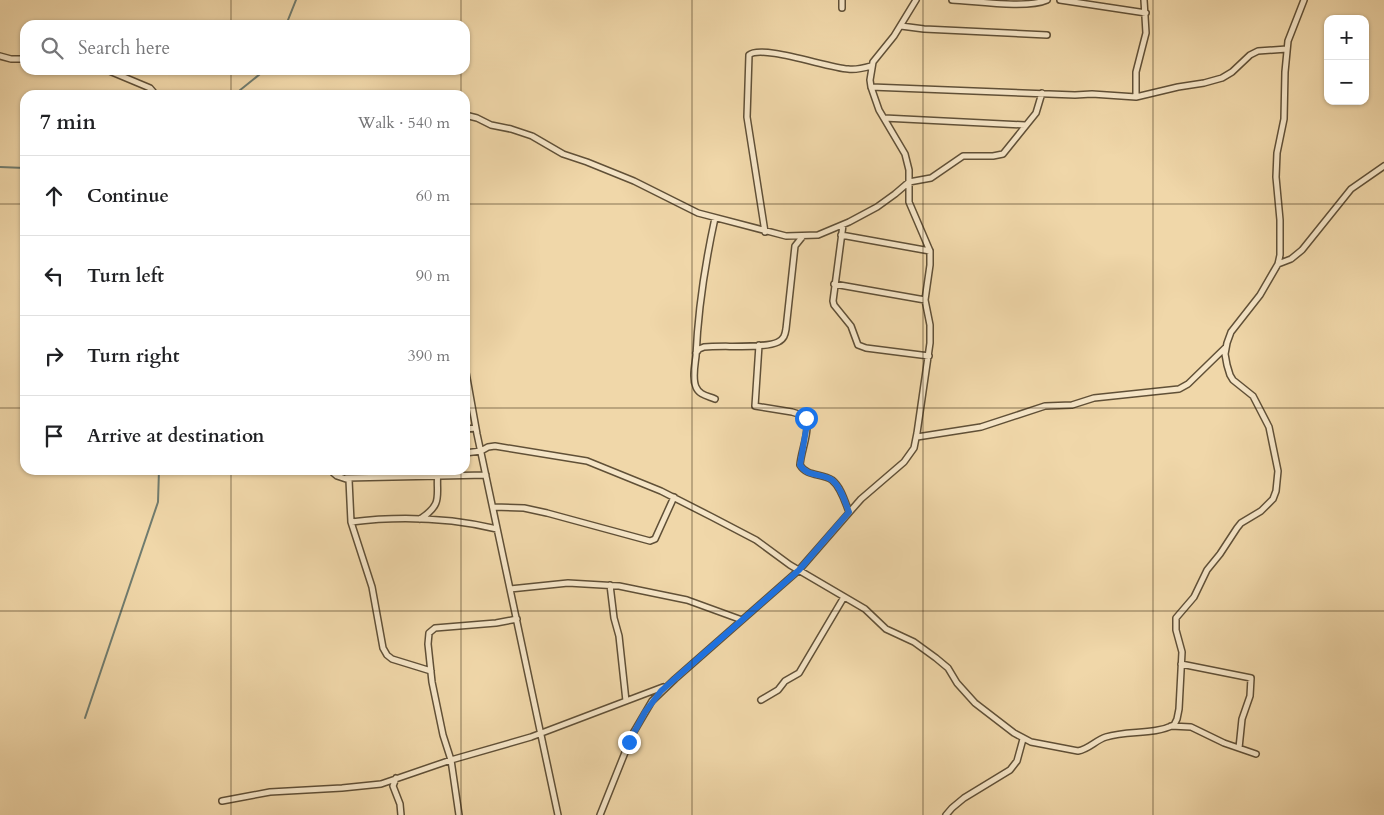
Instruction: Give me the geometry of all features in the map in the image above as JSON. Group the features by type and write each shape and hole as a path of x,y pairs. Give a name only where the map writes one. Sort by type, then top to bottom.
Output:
{"street":[{"path":"842,0 842,8"},
{"path":"600,815 632,735 652,701 799,570 849,512 872,488 904,462 914,448 929,356 930,325 925,300 930,250 909,202 909,170 905,154 884,118 871,87 871,66 901,26 916,0"},
{"path":"952,0 1027,3 1047,0"},
{"path":"1060,0 1146,13"},
{"path":"1136,97 1136,72 1145,40 1146,13 1144,0"},
{"path":"1171,726 1178,719 1182,652 1176,630 1176,618 1194,597 1207,570 1241,523 1261,511 1273,499 1278,482 1269,427 1253,396 1233,380 1230,375 1226,359 1226,347 1231,332 1260,295 1278,264 1281,243 1276,160 1284,119 1287,49 1291,32 1304,0"},
{"path":"901,26 924,29 1047,35"},
{"path":"871,87 1136,97 1213,81 1232,72 1250,55 1258,51 1287,49"},
{"path":"766,232 747,117 749,55 754,52 768,52 833,68 850,70 871,66"},
{"path":"0,56 20,59"},
{"path":"120,75 152,90"},
{"path":"470,116 491,125 532,136 563,154 622,175 698,213 766,232 786,236 804,236 818,235 843,225 877,207 908,182 931,178 963,156 1003,154 1025,124 1036,113 1042,94"},
{"path":"884,118 1025,124"},
{"path":"1278,264 1291,259 1302,250 1351,189 1384,166"},
{"path":"714,218 701,294 696,354 696,386 704,395 715,399"},
{"path":"843,225 834,284 834,305 851,326 855,339 860,346 866,348 929,356"},
{"path":"841,235 930,250"},
{"path":"696,354 698,350 704,347 758,345 778,342 785,336 795,246 804,236"},
{"path":"834,284 925,300"},
{"path":"758,345 754,406 805,416 807,421 800,465 804,471 832,480 841,493 849,512"},
{"path":"916,437 981,427 1045,406 1072,405 1094,398 1179,389 1188,384 1226,347"},
{"path":"470,394 480,451 542,732 558,815"},
{"path":"470,429 476,428"},
{"path":"470,452 495,446 587,461 674,497 756,540 799,570 871,613 886,629 914,642 942,662 962,688 984,711 1023,739 1078,751 1104,737 1146,732 1171,726 1192,727 1256,754"},
{"path":"470,474 486,475"},
{"path":"337,475 346,478 401,475"},
{"path":"419,519 435,506 438,497 437,475"},
{"path":"346,478 350,484 351,522 372,587 383,648 387,655 399,662 431,671"},
{"path":"492,507 524,508 650,541 655,539 674,497"},
{"path":"351,522 394,518 419,519 472,523 497,529"},
{"path":"510,589 568,583 638,589 662,596 687,600 742,620"},
{"path":"610,586 614,618 619,636 626,701"},
{"path":"761,700 778,690 785,681 799,673 844,597"},
{"path":"459,815 451,760 442,730 431,671 428,636 432,630 517,619"},
{"path":"1181,664 1252,678 1250,696 1242,719 1239,748"},
{"path":"222,801 270,792 376,784 532,737 668,685"},
{"path":"946,815 964,798 1010,770 1017,761 1023,739"},
{"path":"396,778 394,786 400,804 401,815"}],"waterway":[{"path":"288,20 296,0"},
{"path":"240,90 259,75"},
{"path":"0,167 20,168"},
{"path":"85,718 158,502 159,475"}],"route":[{"path":"629,742 645,712 661,691 799,570 849,512 841,493 832,480 804,471 800,465 806,430 806,418"}]}
